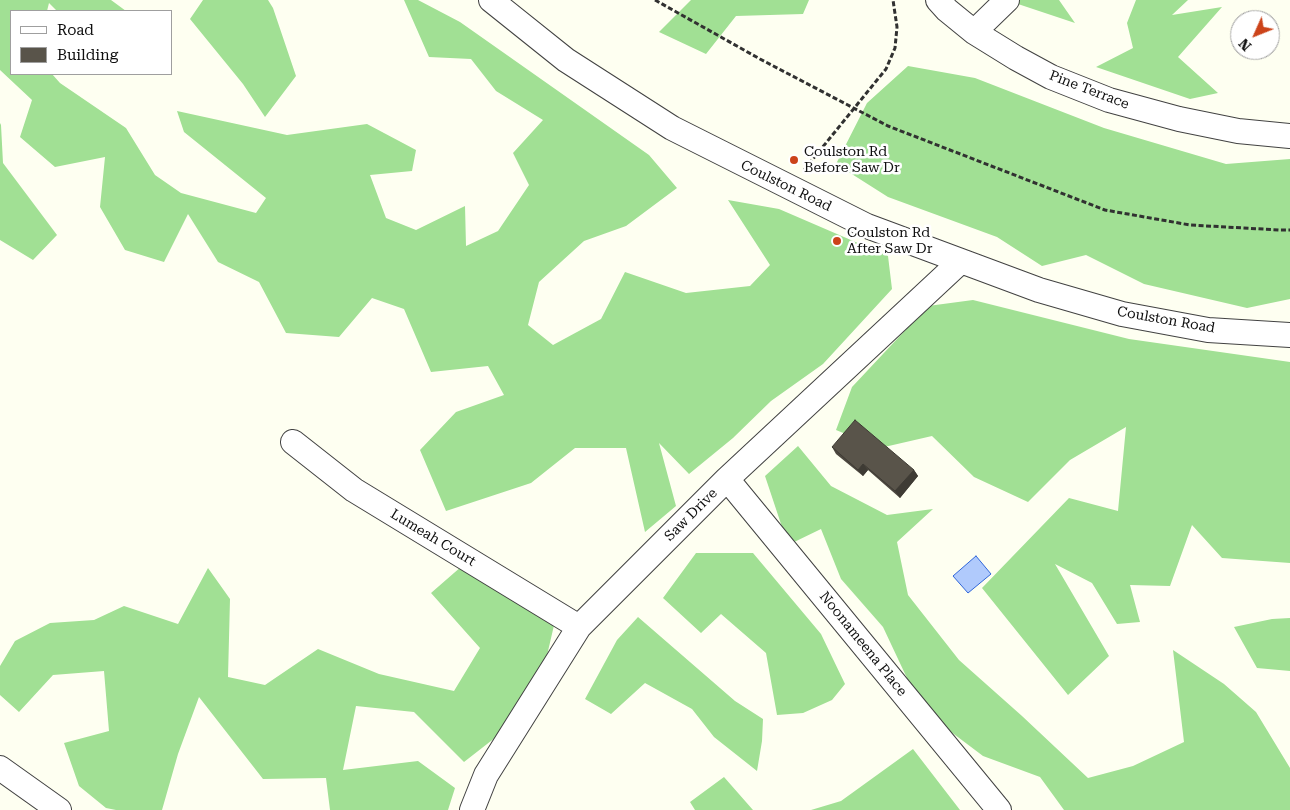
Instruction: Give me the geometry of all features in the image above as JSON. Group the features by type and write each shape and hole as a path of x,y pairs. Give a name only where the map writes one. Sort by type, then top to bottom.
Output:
{"street":[{"name":"Coulston Road","path":"491,0 566,60 672,128 867,226 1039,290 1122,314 1208,330 1290,335"},
{"name":"Pine Terrace","path":"938,0 974,32 1016,58 1052,76 1109,100 1179,119 1230,129 1290,136"},
{"path":"974,32 1007,0"},
{"name":"Saw Drive","path":"472,810 486,775 579,627 728,479 961,261"},
{"name":"Lumeah Court","path":"294,442 354,490 579,627"},
{"name":"Noonameena Place","path":"728,479 999,810"},
{"path":"0,768 59,810"}],"path":[{"path":"655,0 888,126 1105,210 1190,225 1290,230"},
{"path":"789,188 886,69 895,48 897,27 893,0"}],"green space":[{"path":"0,0 111,0 125,10 56,10 49,3 47,10 10,10 10,75 53,75 60,83 126,128 155,175 181,193 256,213 266,198 184,132 177,111 287,135 367,124 416,150 412,171 370,175 386,218 416,230 465,206 466,246 498,231 529,185 513,153 543,120 496,91 471,59 429,57 404,0 418,0 460,22 649,155 677,188 626,226 584,241 539,282 528,325 553,345 601,319 625,272 686,293 750,286 770,265 728,200 779,209 888,256 892,289 823,364 771,401 733,438 689,474 659,443 676,506 645,532 626,448 575,448 531,483 446,511 420,450 456,412 504,395 488,366 431,372 404,309 372,298 339,337 286,333 259,282 218,262 188,214 164,262 125,250 100,207 105,157 55,167 20,137 32,100 0,70"},
{"path":"203,0 268,0 273,8 296,76 265,117 243,84 190,19"},
{"path":"691,0 809,0 803,14 736,16 706,54 659,32"},
{"path":"1006,0 1059,0 1075,23"},
{"path":"1136,0 1188,0 1172,15 1222,7 1178,57 1218,93 1190,99 1096,67 1133,48 1127,23"},
{"path":"908,66 975,78 1104,128 1226,164 1290,159 1290,299 1247,308 1144,284 1086,255 1042,266 997,237 888,197 836,164 867,103"},
{"path":"0,123 3,163 57,235 33,260 0,240"},
{"path":"973,300 1129,339 1290,362 1290,563 1222,558 1192,525 1170,586 1130,585 1140,622 1117,624 1092,583 1055,564 1109,656 1068,695 982,588 1069,498 1118,511 1126,427 1070,460 1028,502 974,477 932,436 880,448 836,430 852,387 928,306"},
{"path":"798,446 831,486 887,515 933,509 897,542 908,595 959,660 1088,778 1133,766 1184,742 1173,650 1224,684 1256,712 1290,768 1290,810 1064,810 1040,777 983,756 922,710 883,627 841,579 821,529 788,545 765,476"},
{"path":"696,553 753,553 821,634 845,684 832,700 803,713 777,715 766,653 721,614 701,633 663,598"},
{"path":"462,566 555,621 545,664 505,730 464,762 414,712 356,706 343,770 418,761 455,788 448,810 330,810 326,778 263,779 199,697 178,754 162,810 116,810 106,808 79,786 64,743 109,731 104,671 53,675 19,712 0,695 0,666 15,641 50,623 94,620 124,606 178,624 208,568 230,599 228,677 265,685 318,649 379,674 454,691 480,648 431,593"},
{"path":"638,617 735,701 763,719 762,741 757,771 714,737 692,709 645,683 611,714 585,699 617,640"},
{"path":"1290,618 1290,671 1257,668 1234,627 1272,619"},
{"path":"913,749 960,810 811,810 841,801"},
{"path":"724,777 753,810 695,810 690,802"}],"water":[{"path":"976,556 991,574 968,593 953,576"}],"building":[{"path":"855,420 914,470 895,491 863,464 858,470 832,447"}],"place":[{"name":"Coulston Rd Before Saw Dr","path":"794,160"},
{"name":"Coulston Rd After Saw Dr","path":"837,241"}]}
